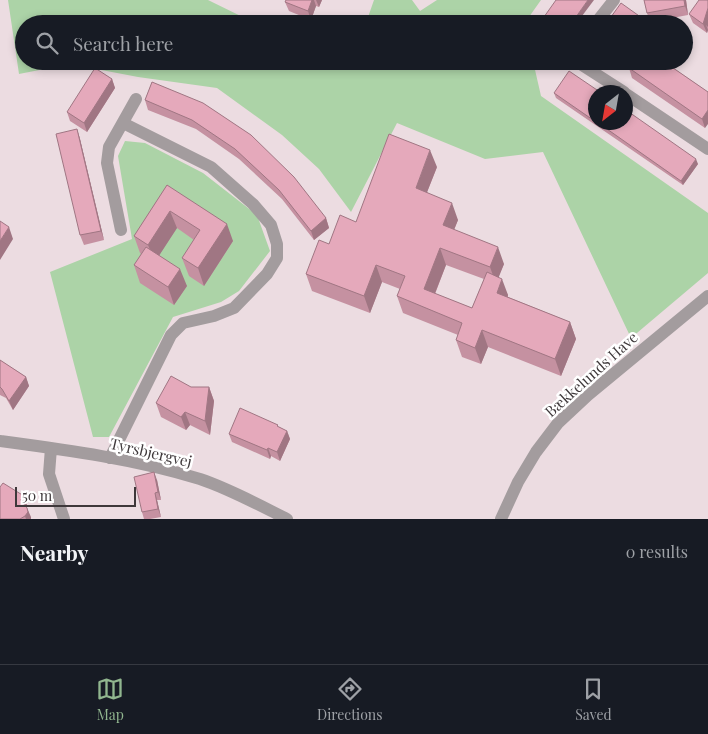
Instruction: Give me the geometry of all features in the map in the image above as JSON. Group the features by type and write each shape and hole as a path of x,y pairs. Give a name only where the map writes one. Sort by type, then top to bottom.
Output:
{"street":[{"path":"602,15 614,0"},
{"path":"590,70 613,85"},
{"path":"633,98 708,149"},
{"path":"121,230 107,163 109,147 136,99"},
{"path":"110,458 171,335 184,323 214,316 234,308 267,274 277,258 277,244 271,225 253,204 225,179 211,167 123,123"},
{"name":"Bækkelunds Have","path":"501,519 518,482 536,452 558,424 588,395 708,296"},
{"name":"Tyrsbjergvej","path":"0,441 110,458 157,468 201,480 233,492 287,519"},
{"path":"51,448 49,474 64,519"}],"green space":[{"path":"8,0 208,0 239,15 15,15 15,47"},
{"path":"374,0 412,0 420,11 437,0 541,0 530,15 369,15"},
{"path":"18,70 39,70 19,74"},
{"path":"101,70 535,70 541,96 708,213 708,273 631,338 543,152 485,159 397,123 351,212 319,169 282,135 217,88"},
{"path":"125,141 145,143 203,173 257,215 270,251 239,291 221,302 173,317 109,437 93,437 50,272 132,239 118,156"}],"building":[{"path":"286,0 312,0 308,11 285,2"},
{"path":"556,0 588,0 577,15 545,15"},
{"path":"644,0 684,0 685,6 647,13"},
{"path":"699,0 708,0 708,8 703,24 693,15 689,14"},
{"path":"621,3 638,15 612,15"},
{"path":"94,70 98,70 112,79 84,123 67,112"},
{"path":"632,70 676,70 708,92 708,110 702,119"},
{"path":"569,71 590,85 588,85 588,116 554,93"},
{"path":"152,82 203,103 251,135 294,177 326,218 311,231 279,190 235,149 192,120 145,100"},
{"path":"633,115 696,159 681,181 608,130 633,130"},
{"path":"77,129 101,231 80,235 56,134"},
{"path":"389,134 430,150 416,188 452,203 443,225 498,247 490,267 440,248 424,289 472,308 487,272 502,279 497,293 570,322 555,359 482,330 475,348 456,340 462,323 397,296 405,276 376,265 364,296 306,274 319,240 329,244 340,215 356,222"},
{"path":"167,185 227,224 198,268 182,258 200,230 170,211 148,245 134,236"},
{"path":"0,221 9,227 0,241"},
{"path":"146,247 180,269 168,287 134,265"},
{"path":"0,360 26,377 9,401 0,387"},
{"path":"171,376 191,387 209,387 205,421 185,412 181,417 156,403"},
{"path":"240,408 287,431 277,452 268,448 267,450 229,434"},
{"path":"154,472 158,492 155,493 158,509 142,512 134,477"},
{"path":"3,483 24,496 21,500 28,512 20,519 0,519 0,487"}]}
